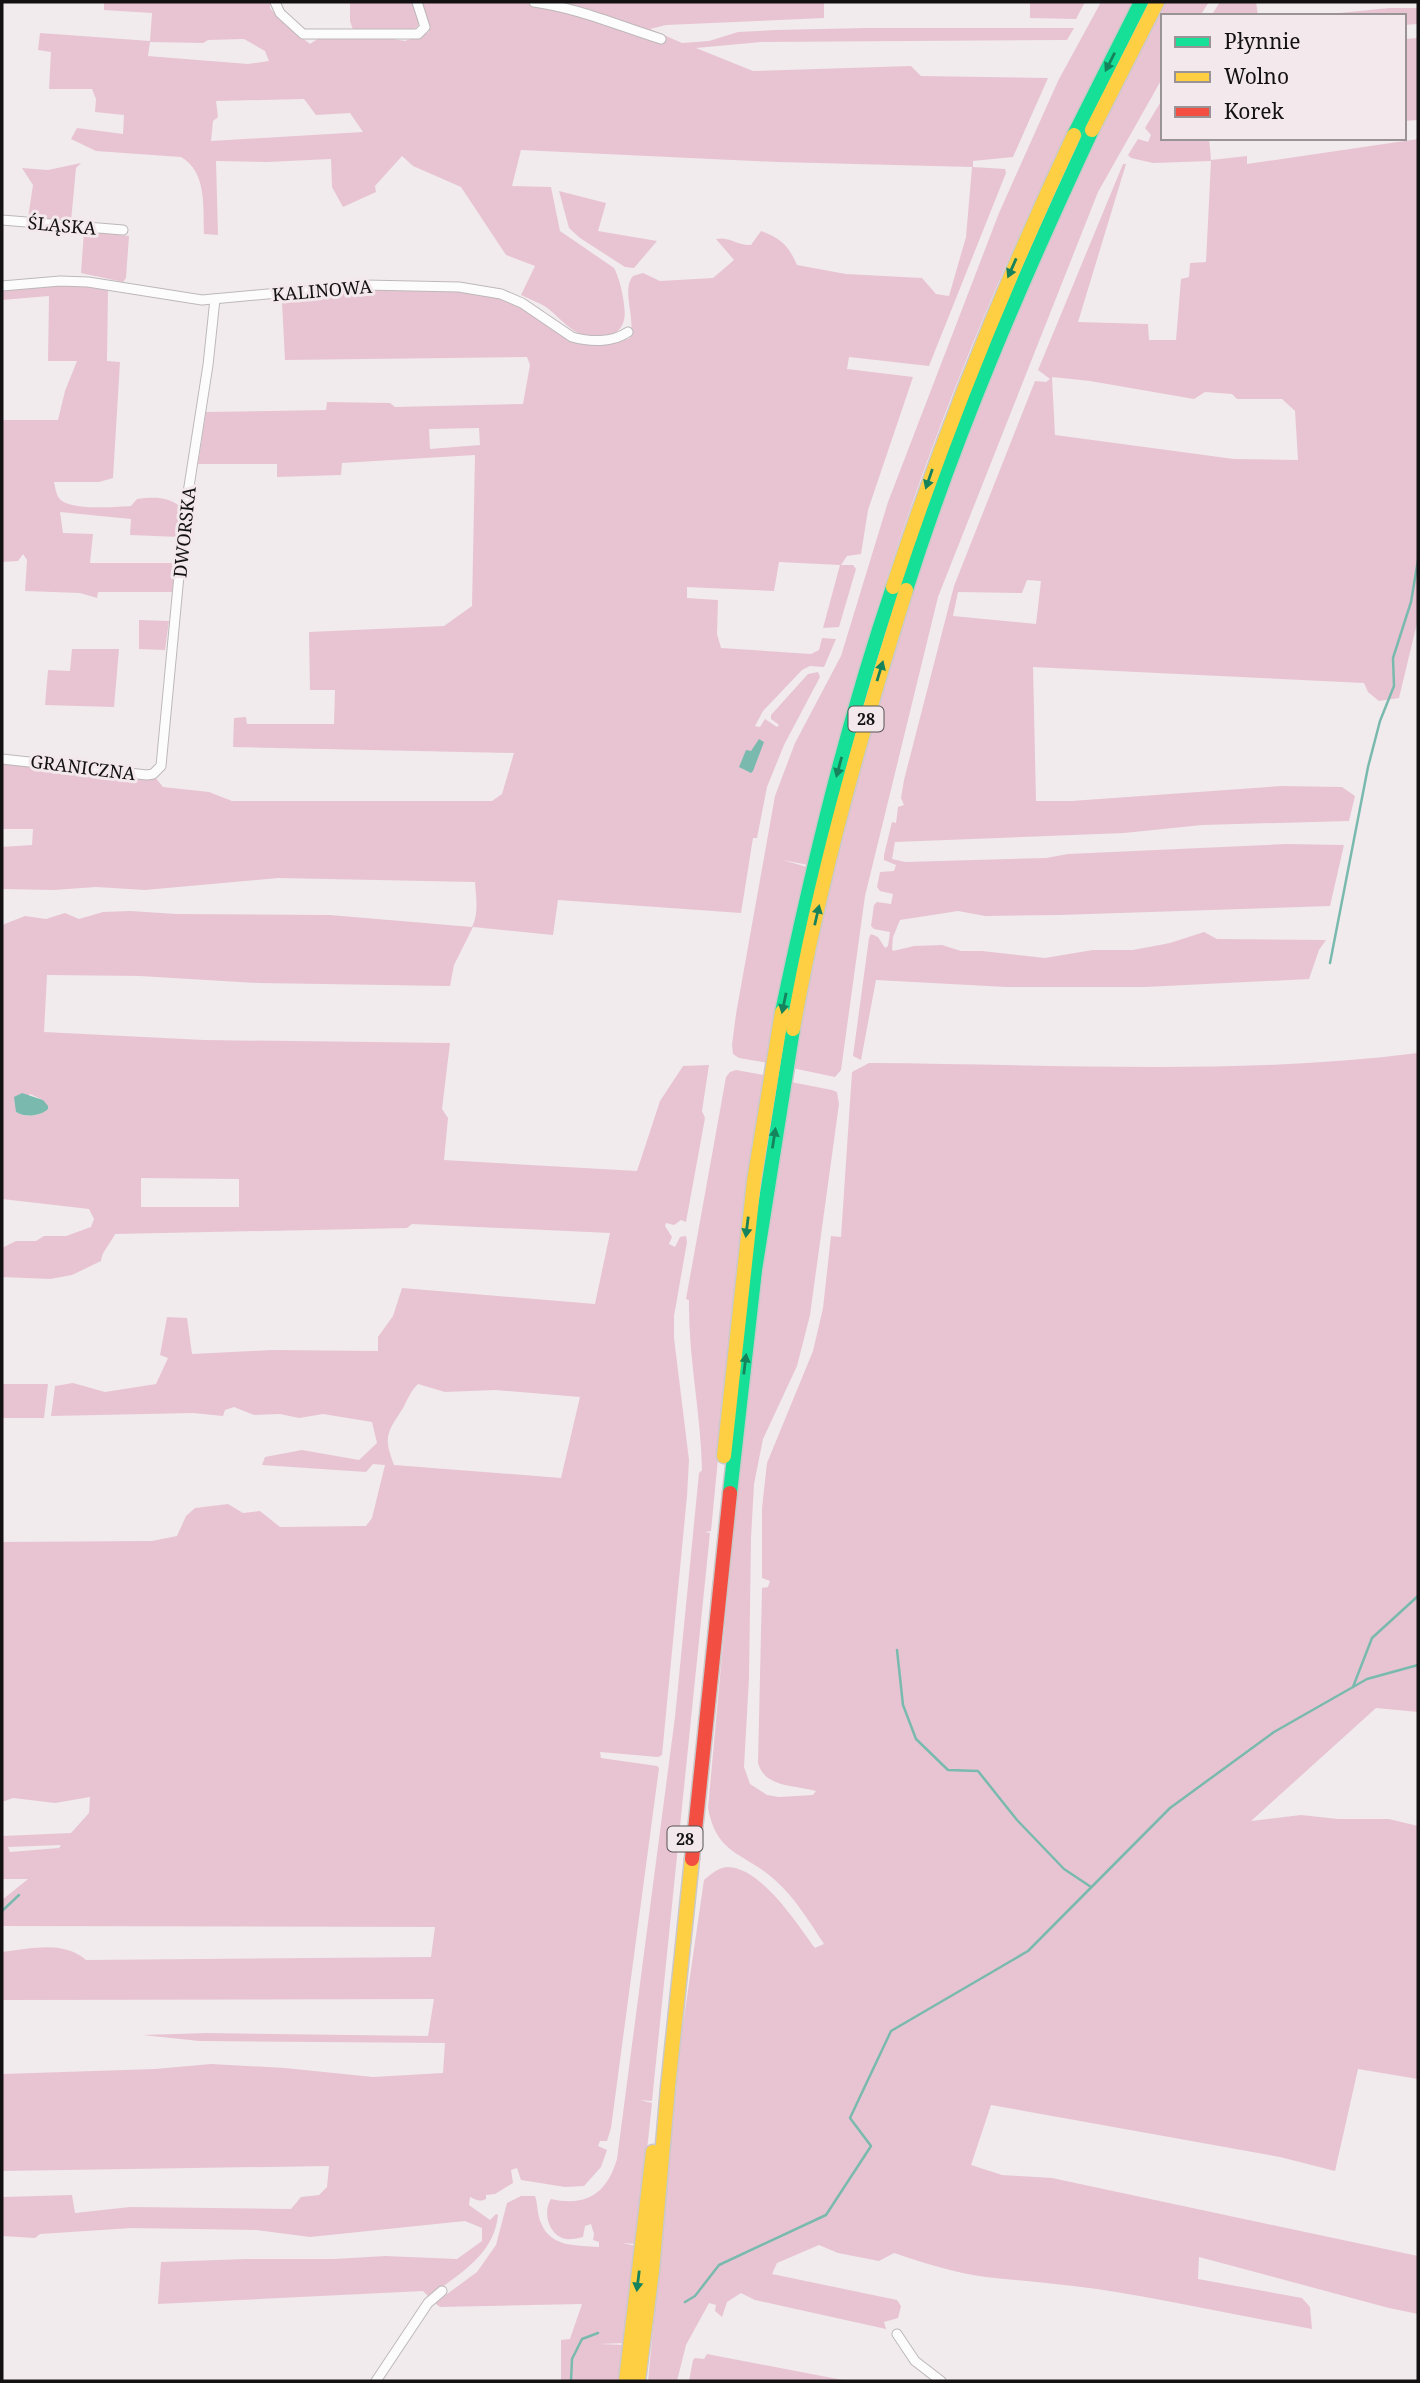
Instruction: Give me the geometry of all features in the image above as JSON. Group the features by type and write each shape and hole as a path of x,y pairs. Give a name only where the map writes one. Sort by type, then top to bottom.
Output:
{"main road":[{"name":"28","path":"626,2381 648,2196 743,1263 765,1104 800,926 830,801 869,660 943,439 1037,212 1078,124 1141,2"},
{"name":"28","path":"638,2381 652,2268 730,1491 757,1262 783,1086 814,928 872,701 945,476 1041,236 1107,97 1157,2"}],"street":[{"path":"275,2 280,13 303,34 418,34 425,27 417,2"},
{"path":"534,2 573,9 661,39"},
{"name":"ŚLĄSKA","path":"2,220 123,230"},
{"name":"KALINOWA","path":"2,286 60,281 88,282 202,300 365,285 459,287 501,294 522,303 572,337 581,340 612,339 628,332"},
{"name":"DWORSKA","path":"161,766 185,512 208,365 215,299"},
{"name":"GRANICZNA","path":"2,758 147,775 153,774 161,766"},
{"path":"376,2381 428,2303 442,2291"},
{"path":"897,2334 915,2361 941,2381"}],"shaded area":[{"path":"104,2 270,2 270,8 281,21 310,44 319,38 381,37 405,41 429,32 420,2 824,2 824,18 666,25 650,29 682,43 709,41 738,32 776,30 1074,28 1067,40 761,42 696,48 753,71 911,66 921,76 1048,78 1013,157 973,161 973,167 1005,169 1006,173 929,366 849,357 847,369 913,377 868,510 861,554 847,556 841,565 853,565 856,569 839,627 823,628 840,565 779,562 774,591 687,587 687,598 718,600 717,634 721,648 811,654 819,650 822,638 836,639 824,667 810,666 802,670 763,711 755,726 760,727 765,719 777,727 779,725 771,719 771,715 808,674 818,672 820,677 784,745 767,787 757,838 753,838 741,913 558,900 553,935 473,927 454,965 450,986 258,983 140,976 47,975 44,1032 204,1040 450,1043 442,1109 448,1118 444,1160 637,1171 660,1101 683,1066 709,1065 702,1111 705,1118 686,1222 681,1220 674,1225 666,1223 665,1226 672,1237 669,1244 675,1247 680,1237 686,1236 687,1242 674,1316 674,1338 689,1460 662,1755 658,1757 600,1752 601,1758 659,1768 611,2128 607,2141 600,2141 598,2146 607,2150 601,2167 584,2186 565,2187 521,2180 517,2168 511,2170 513,2183 495,2194 486,2195 484,2200 470,2197 469,2205 490,2220 498,2215 490,2242 473,2263 429,2297 423,2291 158,2304 161,2262 385,2256 457,2259 482,2241 482,2228 465,2221 310,2237 256,2230 132,2228 40,2234 35,2238 2,2236 2,2197 72,2195 75,2213 130,2207 291,2209 301,2197 319,2195 327,2187 329,2166 2,2171 2,2074 155,2069 211,2064 373,2077 443,2073 445,2043 199,2041 143,2035 207,2033 428,2036 434,1999 2,2000 2,1952 57,1948 77,1954 86,1960 431,1957 435,1927 2,1926 2,1900 28,1879 2,1879 2,1836 71,1833 89,1813 90,1797 55,1803 13,1798 2,1802 2,1542 152,1541 177,1536 186,1516 195,1508 228,1504 243,1513 260,1511 280,1527 366,1526 372,1518 385,1465 373,1464 366,1472 262,1465 265,1457 302,1450 359,1460 377,1443 372,1422 323,1414 299,1418 280,1414 254,1415 234,1407 225,1410 223,1416 193,1413 51,1416 55,1386 73,1383 105,1392 156,1384 168,1358 160,1355 167,1317 187,1318 192,1354 272,1350 378,1351 378,1337 393,1316 402,1288 595,1304 610,1233 412,1224 407,1228 115,1234 101,1261 72,1275 50,1279 2,1277 2,1248 16,1241 36,1241 44,1236 66,1236 91,1227 94,1219 89,1209 2,1199 2,925 25,916 46,919 65,913 79,919 103,912 130,911 330,915 472,927 476,905 475,882 278,878 145,890 96,887 54,890 2,889 2,847 32,845 33,829 2,829 2,763 154,776 163,787 209,792 232,801 492,801 502,794 514,753 233,747 234,718 246,717 247,724 334,724 335,690 310,690 309,632 444,626 472,606 475,455 342,463 341,475 277,477 277,464 198,464 206,412 326,410 327,402 390,403 395,407 523,404 530,365 527,357 285,360 282,302 356,289 408,287 459,291 515,300 583,339 612,343 630,338 628,289 633,276 643,273 660,281 713,278 734,260 716,239 751,245 761,231 783,244 797,265 846,274 922,278 936,294 949,296 966,237 972,167 777,162 521,150 512,186 551,187 560,231 614,268 621,286 625,315 622,326 607,337 586,336 566,325 546,307 521,295 535,266 506,255 461,187 413,166 402,156 375,186 376,192 343,207 332,187 331,159 216,161 218,235 204,234 202,191 195,172 181,157 96,151 71,139 77,128 123,134 124,115 95,112 96,99 92,89 49,89 51,52 38,50 40,33 150,41 152,13 104,10","holes":["244,39 265,51 269,61 248,64 148,56 150,42 203,43 208,40","304,99 316,115 350,113 363,132 211,141 213,121 218,117 216,101","479,428 480,445 430,449 429,429","30,1094 43,1100 48,1109 41,1113 24,1115 16,1112","141,1178 239,1179 239,1207 141,1207","418,1384 445,1392 495,1390 580,1397 561,1478 394,1465 388,1435","61,1845 59,1848 10,1852 8,1847"]},
{"path":"350,2 414,2 418,26 412,31 353,30"},
{"path":"1030,2 1085,2 1076,19 1030,18"},
{"path":"1101,2 1135,2 1031,209 942,422 867,642 808,865 783,860 807,867 768,1063 739,1058 733,1054 732,1045 736,1014 775,796 795,743 841,656 888,502 999,213 1058,81"},
{"path":"1165,2 1209,2 1201,14 1161,14 1161,81 1098,192 938,597 865,896 841,1070 835,1077 792,1068 855,784 914,583 986,384 1070,189"},
{"path":"1220,2 1256,2 1258,14 1214,14"},
{"path":"1418,8 1418,24 1406,25 1406,14 1330,14"},
{"path":"1418,38 1418,120 1406,121 1406,39"},
{"path":"1161,101 1161,140 1209,140 1211,160 1247,156 1247,164 1418,139 1418,619 1399,698 1379,701 1368,692 1364,683 1033,667 1036,801 1071,801 1282,786 1342,787 1355,796 1349,821 1202,825 1124,833 895,842 892,859 905,862 1046,858 1068,854 1286,844 1344,845 1330,906 985,916 958,911 900,920 893,937 892,949 942,945 961,951 1045,958 1093,950 1133,950 1170,943 1204,932 1217,939 1326,940 1319,950 1309,979 1145,987 1006,987 876,980 861,1060 853,1056 869,938 871,934 878,937 885,948 888,946 890,932 871,926 874,905 877,902 891,904 893,894 880,891 877,887 880,872 894,871 896,865 884,860 884,855 892,822 896,823 898,807 904,805 901,798 904,780 954,586 1035,381 1046,382 1050,379 1038,370 1123,164 1126,164 1078,322 1148,324 1149,340 1176,340 1181,279 1189,277 1190,263 1206,262 1211,161 1153,163 1128,155 1138,139 1148,142 1151,135 1145,128","holes":["1052,377 1194,399 1205,392 1232,394 1237,399 1282,399 1295,411 1298,460 1234,459 1055,435","1027,580 1041,581 1036,624 953,616 958,592 1022,593"]},
{"path":"81,163 76,168 71,221 28,218 33,185 22,168 48,170"},
{"path":"559,191 606,203 598,231 657,241 634,268 625,267 569,228"},
{"path":"84,231 129,236 126,278 123,282 81,273"},
{"path":"50,285 92,286 108,290 107,361 120,362 113,478 99,482 54,482 58,496 64,502 82,507 131,506 137,499 155,498 166,499 182,508 179,537 130,535 131,519 60,512 63,533 93,534 90,563 176,563 172,592 98,592 97,598 80,593 25,591 27,560 23,554 18,561 2,562 2,420 58,420 65,391 77,361 48,361 49,296 2,300 2,290"},
{"path":"139,620 169,621 165,650 139,649"},
{"path":"72,649 119,649 114,707 45,705 48,670 70,671"},
{"path":"759,739 764,742 751,773 739,767 746,750 751,751"},
{"path":"1418,1053 1418,1712 1376,1708 1251,1821 1301,1815 1338,1819 1389,1819 1418,1826 1418,2079 1358,2069 1335,2171 1280,2157 991,2105 971,2165 1002,2175 1052,2178 1418,2256 1418,2314 1199,2257 1198,2279 1302,2298 1310,2307 1312,2329 1097,2289 974,2275 894,2253 879,2261 838,2253 819,2245 777,2263 772,2274 897,2300 901,2306 898,2318 884,2322 886,2329 755,2300 741,2293 727,2302 722,2317 715,2311 716,2305 709,2303 686,2345 677,2381 648,2381 681,2038 704,1880 721,1868 741,1870 778,1899 815,1948 824,1944 782,1887 764,1871 733,1852 718,1836 708,1808 736,1502 775,1170 791,1082 837,1092 839,1104 810,1315 797,1366 763,1439 754,1484 744,1767 750,1784 767,1795 779,1797 813,1795 816,1791 774,1781 767,1777 758,1763 762,1588 768,1587 770,1581 762,1578 762,1508 767,1463 813,1351 823,1308 831,1236 841,1237 852,1072 869,1063 1213,1067 1350,1060"},
{"path":"736,1070 764,1075 738,1253 711,1531 705,1532 710,1533 652,2101 640,2100 652,2103 637,2244 622,2243 636,2246 625,2343 599,2344 625,2345 620,2381 561,2381 561,2340 570,2339 582,2304 440,2307 435,2303 477,2272 496,2245 507,2203 521,2196 535,2196 540,2220 551,2237 566,2244 599,2247 599,2242 593,2240 591,2224 585,2226 583,2237 560,2237 551,2228 547,2210 551,2199 575,2201 594,2195 608,2181 617,2159 675,1717 699,1473 702,1470 690,1343 689,1300 686,1299 726,1077"},
{"path":"22,1093 43,1100 48,1109 33,1115 16,1112 14,1097"},
{"path":"2,1384 48,1384 44,1418 2,1418"},
{"path":"707,2354 848,2381 689,2381 693,2360 704,2359"}],"waterway":[{"path":"1330,963 1368,767 1380,721 1394,686 1393,658 1411,602 1418,560"},
{"path":"1353,1687 1372,1638 1418,1596"},
{"path":"897,1650 903,1705 916,1739 948,1770 978,1771 1017,1820 1064,1869 1091,1887"},
{"path":"685,2302 695,2296 719,2265 826,2215 871,2146 850,2118 891,2031 1028,1951 1170,1808 1274,1732 1367,1679 1418,1665"},
{"path":"2,1911 19,1895"},
{"path":"571,2381 572,2359 582,2339 598,2333"}],"traffic: fast":[{"path":"1074,135 1141,2"},
{"path":"906,590 968,415 1040,243 1092,130"},
{"path":"782,1012 831,798 893,587"},
{"path":"730,1493 755,1270 793,1029"}],"traffic: slow":[{"path":"1092,130 1157,2"},
{"path":"893,587 977,358 1074,135"},
{"path":"793,1029 815,918 842,808 906,590"},
{"path":"724,1456 754,1181 782,1012"},
{"path":"638,2381 652,2271 692,1859"},
{"path":"626,2381 653,2152"}],"traffic: jam":[{"path":"692,1859 730,1493"}]}
